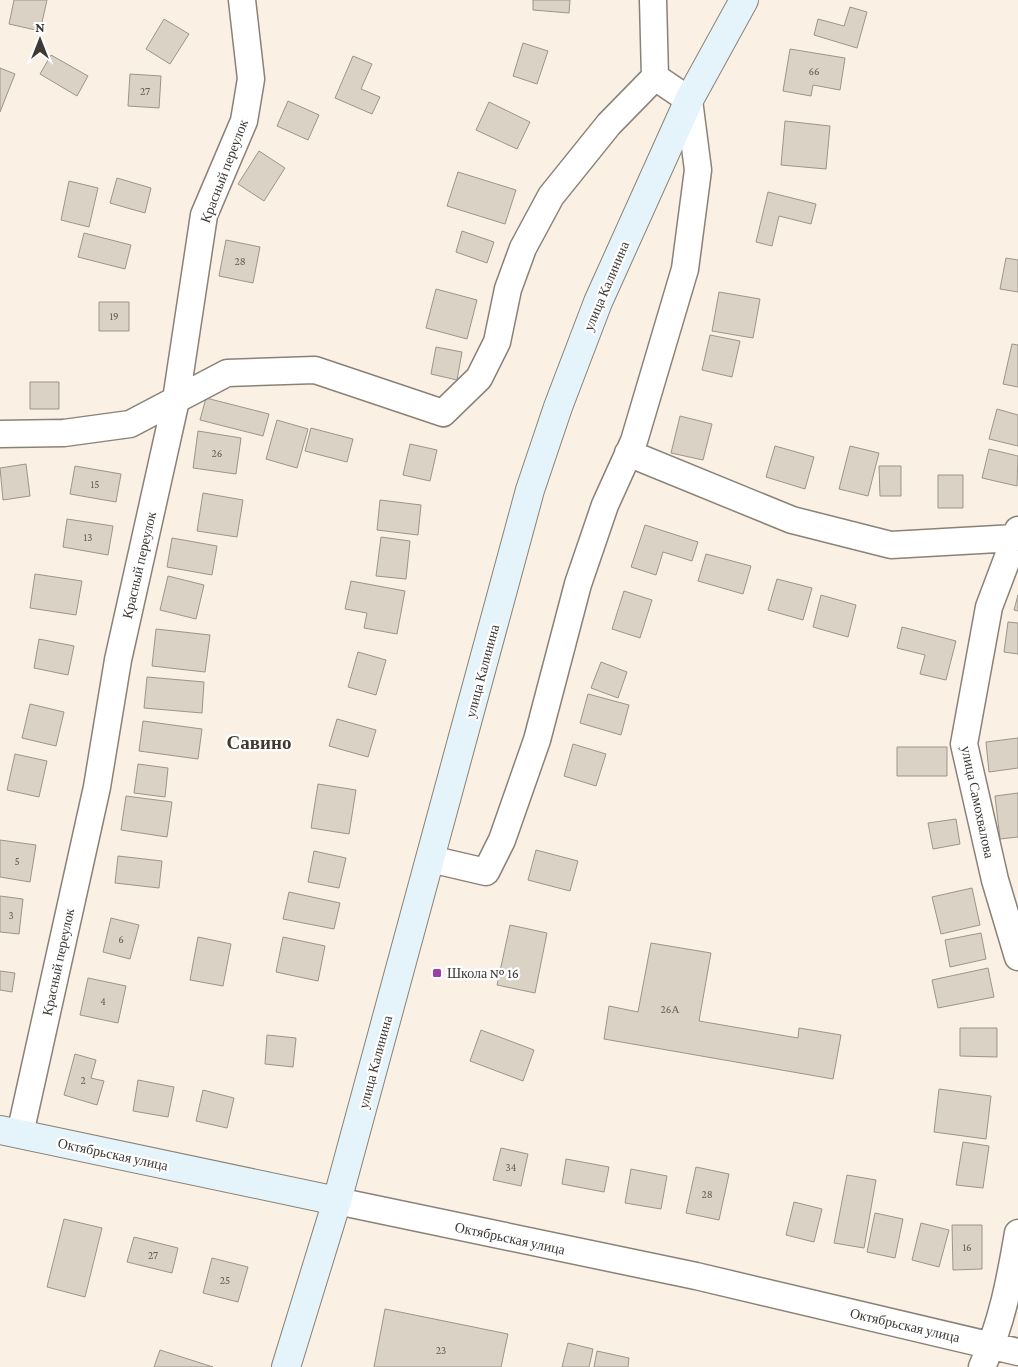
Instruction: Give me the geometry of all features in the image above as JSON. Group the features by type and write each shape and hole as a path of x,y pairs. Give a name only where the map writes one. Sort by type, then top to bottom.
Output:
{"main road":[{"name":"улица Калинина","path":"286,1367 338,1201 530,490 558,407 598,302 690,100 744,0"},
{"name":"Октябрьская улица","path":"10,1132 338,1201"}],"street":[{"name":"Красный переулок","path":"10,1132 97,786 118,660 176,400 204,214 244,121 251,79 242,0"},
{"path":"0,434 64,433 130,424 227,373 315,370 442,413 479,378 497,342 511,281 523,248 551,196 609,124 654,77 653,0"},
{"path":"430,859 486,872 502,840 537,740 578,584 605,505 634,441 685,269 698,170 690,100 654,77"},
{"path":"628,453 792,520 891,545 1016,534"},
{"name":"улица Самохвалова","path":"1016,534 989,606 964,744 995,880 1018,957"},
{"name":"Октябрьская улица","path":"338,1201 696,1276 987,1356 1018,1352"},
{"path":"987,1356 1009,1289 1018,1233"}],"building":[{"path":"14,0 47,0 40,31 9,24"},
{"path":"533,0 570,0 569,13 533,10"},
{"path":"850,7 867,12 857,48 814,35 818,19 844,26"},
{"path":"164,19 189,34 170,64 146,49"},
{"path":"523,43 548,51 537,84 513,76"},
{"path":"790,49 845,58 840,90 813,85 811,96 783,91"},
{"path":"51,55 88,76 77,96 40,74"},
{"path":"353,56 372,64 361,89 380,97 372,114 335,98"},
{"path":"0,68 15,74 0,112"},
{"path":"130,74 161,76 159,108 128,106"},
{"path":"288,101 319,115 308,140 277,126"},
{"path":"489,102 530,122 517,149 476,130"},
{"path":"785,121 830,126 826,169 781,165"},
{"path":"259,151 285,168 264,201 238,184"},
{"path":"458,172 516,190 505,224 447,206"},
{"path":"117,178 151,188 145,213 110,203"},
{"path":"69,181 98,188 89,227 61,220"},
{"path":"768,192 816,204 811,224 779,216 772,246 756,242"},
{"path":"462,231 494,242 487,263 456,252"},
{"path":"84,233 131,245 125,269 78,257"},
{"path":"226,240 260,247 253,283 219,276"},
{"path":"1006,258 1018,260 1018,292 1000,289"},
{"path":"436,289 477,300 467,339 426,328"},
{"path":"719,292 760,299 753,338 712,331"},
{"path":"99,302 129,302 129,331 99,331"},
{"path":"710,335 740,341 732,377 702,370"},
{"path":"1012,344 1018,345 1018,387 1003,384"},
{"path":"436,347 462,352 457,380 431,374"},
{"path":"30,382 59,382 59,409 30,409"},
{"path":"206,398 269,414 263,436 200,420"},
{"path":"997,409 1018,415 1018,446 989,439"},
{"path":"680,416 712,424 703,460 671,453"},
{"path":"277,420 308,429 297,468 266,459"},
{"path":"311,428 353,439 347,462 305,451"},
{"path":"198,431 241,438 236,474 193,468"},
{"path":"410,444 437,450 430,481 403,475"},
{"path":"775,446 814,457 805,489 766,477"},
{"path":"850,446 879,453 868,496 839,489"},
{"path":"989,449 1018,456 1017,486 982,478"},
{"path":"26,464 30,496 3,500 0,468"},
{"path":"75,466 121,474 116,502 70,494"},
{"path":"879,466 901,466 901,496 880,496"},
{"path":"938,475 963,475 963,508 938,508"},
{"path":"203,493 243,500 237,537 197,531"},
{"path":"380,500 421,505 418,535 377,530"},
{"path":"67,519 113,526 108,555 63,547"},
{"path":"645,525 698,542 692,561 663,552 656,575 631,567"},
{"path":"381,537 410,541 406,579 376,576"},
{"path":"172,538 217,546 212,575 167,567"},
{"path":"706,554 751,566 743,594 698,581"},
{"path":"35,574 82,581 76,615 30,608"},
{"path":"168,576 204,585 196,619 160,610"},
{"path":"777,579 812,588 803,620 768,610"},
{"path":"351,581 405,591 397,634 364,628 367,613 345,609"},
{"path":"624,591 652,600 640,638 612,629"},
{"path":"821,595 856,605 848,637 813,627"},
{"path":"1018,595 1018,611 1014,610"},
{"path":"1008,622 1018,623 1018,654 1004,652"},
{"path":"902,627 956,641 946,680 920,674 925,655 897,648"},
{"path":"156,629 210,635 205,672 152,666"},
{"path":"39,639 74,646 68,675 34,668"},
{"path":"358,652 386,660 376,695 348,687"},
{"path":"601,662 627,672 618,698 591,688"},
{"path":"147,677 204,682 202,713 144,708"},
{"path":"588,694 629,705 621,735 580,723"},
{"path":"30,704 64,712 56,746 22,738"},
{"path":"337,719 376,730 368,757 329,746"},
{"path":"143,721 202,729 198,759 139,751"},
{"path":"1018,738 1018,768 989,772 986,742"},
{"path":"573,744 606,754 596,786 564,776"},
{"path":"897,747 947,747 947,776 897,776"},
{"path":"15,754 47,761 39,797 7,790"},
{"path":"138,764 168,768 165,797 134,793"},
{"path":"318,784 356,790 349,834 311,828"},
{"path":"1018,793 1018,837 1000,839 995,796"},
{"path":"126,796 172,802 167,837 121,830"},
{"path":"956,819 960,844 933,849 928,823"},
{"path":"0,840 36,845 30,882 0,877"},
{"path":"536,850 578,861 570,891 528,880"},
{"path":"314,851 346,858 339,888 308,882"},
{"path":"118,856 162,861 159,888 115,883"},
{"path":"972,888 980,925 941,934 932,897"},
{"path":"289,892 340,903 334,929 283,919"},
{"path":"0,896 23,899 19,934 0,932"},
{"path":"111,918 139,925 130,959 103,952"},
{"path":"510,925 547,933 535,993 497,985"},
{"path":"981,933 986,959 950,967 945,940"},
{"path":"198,937 231,944 223,986 190,980"},
{"path":"283,937 325,946 318,981 276,972"},
{"path":"651,943 711,953 699,1021 798,1038 799,1028 841,1035 833,1079 604,1039 609,1006 638,1012"},
{"path":"988,968 994,997 938,1008 932,980"},
{"path":"0,971 15,973 12,992 0,990"},
{"path":"88,978 126,986 118,1023 80,1015"},
{"path":"960,1028 997,1028 997,1057 960,1056"},
{"path":"481,1030 534,1050 523,1081 470,1061"},
{"path":"267,1035 296,1038 293,1067 265,1064"},
{"path":"75,1054 96,1060 91,1078 104,1081 97,1105 64,1095"},
{"path":"138,1080 174,1087 168,1117 133,1111"},
{"path":"939,1089 991,1096 986,1139 934,1132"},
{"path":"203,1090 234,1098 227,1128 196,1121"},
{"path":"963,1142 989,1146 983,1188 956,1185"},
{"path":"501,1148 528,1154 521,1186 493,1180"},
{"path":"566,1159 609,1167 604,1192 562,1184"},
{"path":"696,1167 729,1174 719,1220 686,1213"},
{"path":"631,1169 667,1176 661,1209 625,1203"},
{"path":"847,1175 876,1180 864,1248 834,1243"},
{"path":"794,1202 822,1209 814,1242 786,1235"},
{"path":"875,1213 903,1219 895,1258 867,1252"},
{"path":"64,1219 102,1228 85,1297 47,1287"},
{"path":"921,1223 949,1230 939,1267 912,1260"},
{"path":"952,1225 982,1225 982,1269 953,1270"},
{"path":"134,1237 178,1248 172,1273 127,1262"},
{"path":"212,1258 248,1267 238,1302 203,1293"},
{"path":"385,1309 508,1334 501,1367 374,1367"},
{"path":"568,1343 593,1349 589,1367 562,1367"},
{"path":"160,1350 213,1367 154,1367"},
{"path":"597,1351 629,1358 628,1367 594,1367"}],"place":[{"name":"Школа № 16","path":"437,973"}],"district":[{"name":"Савино","path":"259,742"}]}
